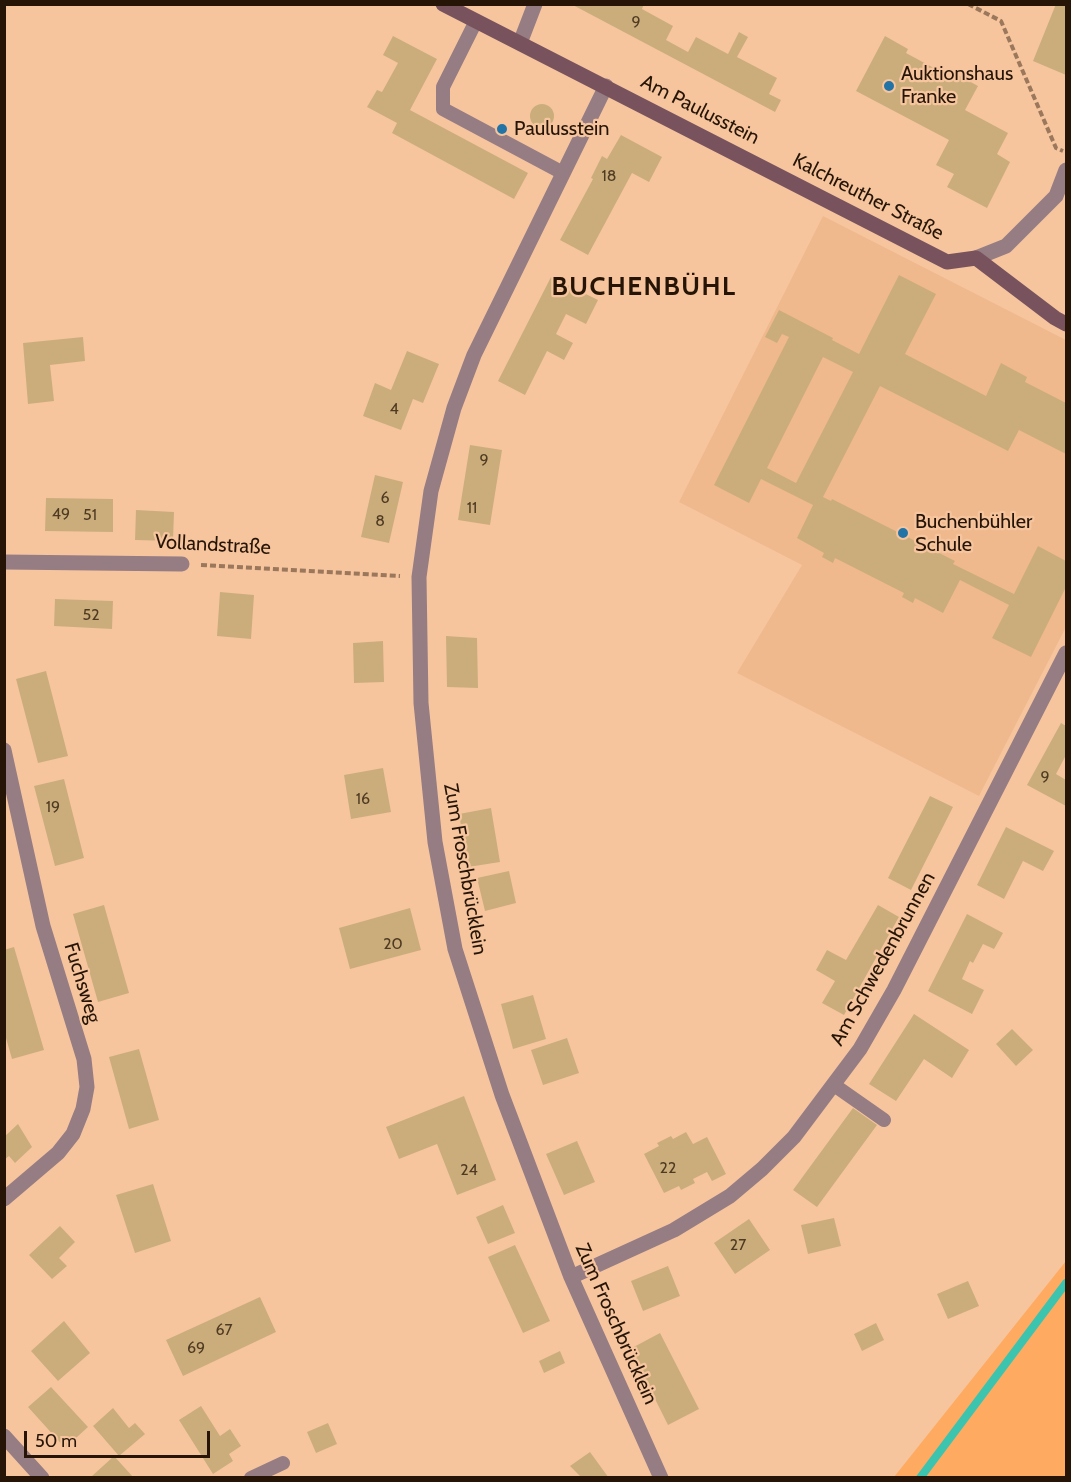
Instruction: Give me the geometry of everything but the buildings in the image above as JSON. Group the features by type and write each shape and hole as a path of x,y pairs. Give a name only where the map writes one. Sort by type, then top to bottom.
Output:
{"street":[{"name":"Am Paulusstein","path":"443,4 775,172"},
{"path":"520,43 535,4"},
{"path":"563,173 606,86"},
{"path":"1061,196 1066,170"},
{"name":"Kalchreuther Straße","path":"775,172 947,262 976,258 1006,246 1061,196"},
{"name":"Zum Froschbrücklein","path":"563,173 474,355 454,408 431,491 419,577 421,703 435,842 455,949 502,1095 571,1277 661,1478"},
{"path":"976,258 1054,318 1066,324"},
{"name":"Vollandstraße","path":"4,562 182,564"},
{"name":"Am Schwedenbrunnen","path":"571,1277 674,1230 730,1196 762,1169 794,1137 860,1049 894,990 1066,653"},
{"name":"Fuchsweg","path":"4,750 43,926 84,1059 87,1087 83,1109 72,1134 58,1152 4,1199"},
{"path":"4,1436 42,1478"}],"lane":[{"path":"476,21 443,87 444,109 563,173"},
{"path":"834,1084 884,1120"},
{"path":"251,1478 283,1463"}],"path":[{"path":"968,4 1001,21 1056,148 1066,153"},
{"name":"Vollandstraße","path":"182,564 419,577"}],"shaded area":[{"name":"Buchenbühler Schule","path":"823,216 1066,340 1066,627 979,796 737,673 802,565 679,502"},
{"path":"1066,1261 1066,1477 894,1477"}],"waterway":[{"path":"920,1478 1066,1283"}],"place":[{"name":"Auktionshaus Franke","path":"889,86"},
{"name":"Paulusstein","path":"502,129"},
{"name":"Buchenbühler Schule","path":"903,533"}],"district":[{"name":"BUCHENBÜHL","path":"644,287"}]}
